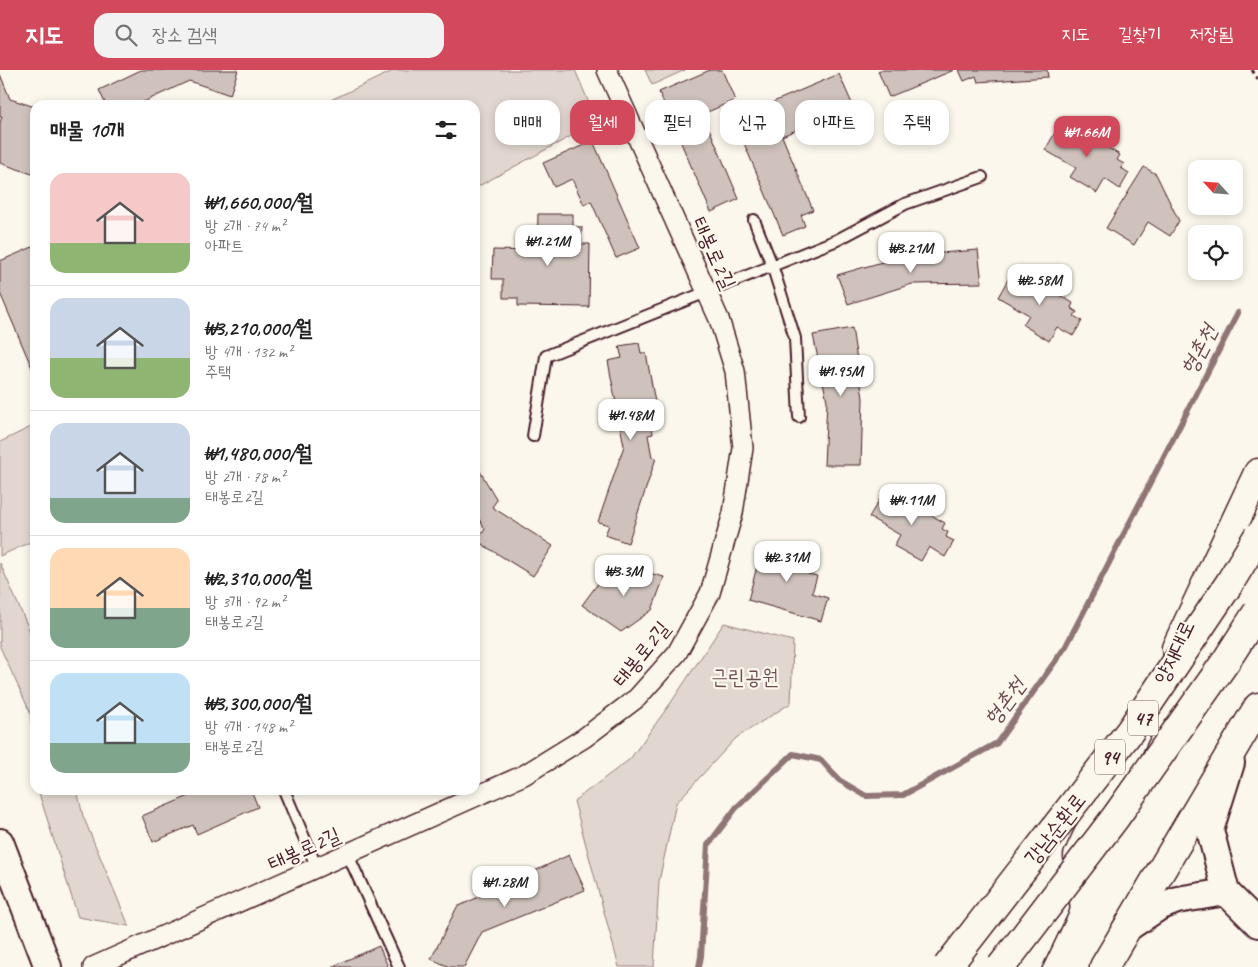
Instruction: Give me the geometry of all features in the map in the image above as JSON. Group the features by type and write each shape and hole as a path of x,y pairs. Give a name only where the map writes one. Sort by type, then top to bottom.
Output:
{"main road":[{"name":"양재대로","path":"1025,966 1258,473"},
{"name":"강남순환로","path":"947,967 1130,731 1229,584 1258,536"},
{"name":"강남순환로","path":"1001,967 1115,818 1226,661 1258,611"},
{"path":"1104,967 1258,707"}],"street":[{"name":"태봉로2길","path":"93,967 524,775 575,744 637,698 677,653 710,593 733,513 743,448 735,371 719,319 607,70"},
{"path":"1240,736 1210,830 1226,892 1258,924"},
{"path":"0,842 48,967"},
{"path":"1126,929 1159,907 1177,900 1226,892"}],"lane":[{"path":"533,436 546,356 837,240 905,204 982,177"},
{"path":"754,220 772,265 794,338 799,417"},
{"path":"286,795 317,868"},
{"path":"348,855 399,967"}],"path":[{"path":"1252,70 1258,79"}],"green space":[{"path":"395,70 575,70 588,100 570,100 570,137 560,142 560,100 495,100 495,145 554,145 480,185 480,100 331,100"},
{"path":"645,70 685,70 652,85"},
{"path":"30,427 30,542 0,556 0,442"},
{"path":"0,563 30,632 30,712 0,647"},
{"name":"근린공원","path":"724,623 793,641 791,703 736,738 676,803 659,881 654,967 619,967 574,801 630,759 670,704"},
{"path":"40,795 78,795 83,816 129,926 78,917"}],"building":[{"path":"141,70 238,70 230,95 189,81 148,100 104,100 99,90"},
{"path":"710,70 722,70 735,100 720,100 720,107 710,111 710,100 662,100 659,92"},
{"path":"954,70 889,97 878,71"},
{"path":"959,70 1047,70 1048,77 978,82 976,76 964,81"},
{"path":"0,74 10,99 30,105 30,173 0,163 0,123 2,116 0,117"},
{"path":"839,74 850,100 795,100 795,131 785,135 785,100 778,100"},
{"path":"1062,121 1120,155 1117,160 1124,164 1121,168 1129,173 1120,189 1105,179 1097,193 1070,177 1076,168 1045,150"},
{"path":"710,131 739,199 711,212 682,145 710,145"},
{"path":"785,143 813,210 801,215 805,226 783,235 745,145 785,145"},
{"path":"584,145 595,145 640,248 616,258 591,201 584,205 572,179 554,187 543,163"},
{"path":"1144,167 1156,174 1179,221 1170,236 1148,222 1134,245 1106,228"},
{"path":"538,214 573,214 573,227 582,227 581,244 590,244 589,307 518,306 518,298 503,298 503,279 492,279 493,250 537,251"},
{"path":"30,248 30,363 0,293 0,261"},
{"path":"978,250 982,283 912,284 848,304 837,275 903,256"},
{"path":"1014,269 1073,303 1071,308 1077,312 1074,316 1082,321 1073,336 1057,327 1049,341 1023,325 1029,315 998,297"},
{"path":"852,328 863,398 861,465 824,465 827,401 813,335"},
{"path":"639,343 641,353 646,353 659,424 652,425 653,434 648,435 652,457 656,458 628,543 605,535 609,525 598,522 624,446 608,361 622,358 619,346"},
{"path":"480,471 497,500 492,507 553,546 533,576 480,543 480,536 485,529 480,521"},
{"path":"886,489 945,523 942,529 948,532 946,537 954,541 945,557 929,547 921,561 894,546 900,535 869,517"},
{"path":"763,544 813,557 808,574 817,576 812,593 828,598 821,621 748,600"},
{"path":"631,568 664,577 652,610 621,632 582,605 605,574"},
{"path":"191,795 253,795 258,807 197,834 193,825 153,842 142,816"},
{"path":"569,855 585,890 482,932 464,967 450,967 431,959 457,907"},
{"path":"379,946 388,967 331,967"}],"waterway":[{"name":"형촌천","path":"699,967 708,845 736,808 793,754 821,760 839,780 866,796 903,795 997,743 1066,646 1238,313"}]}
